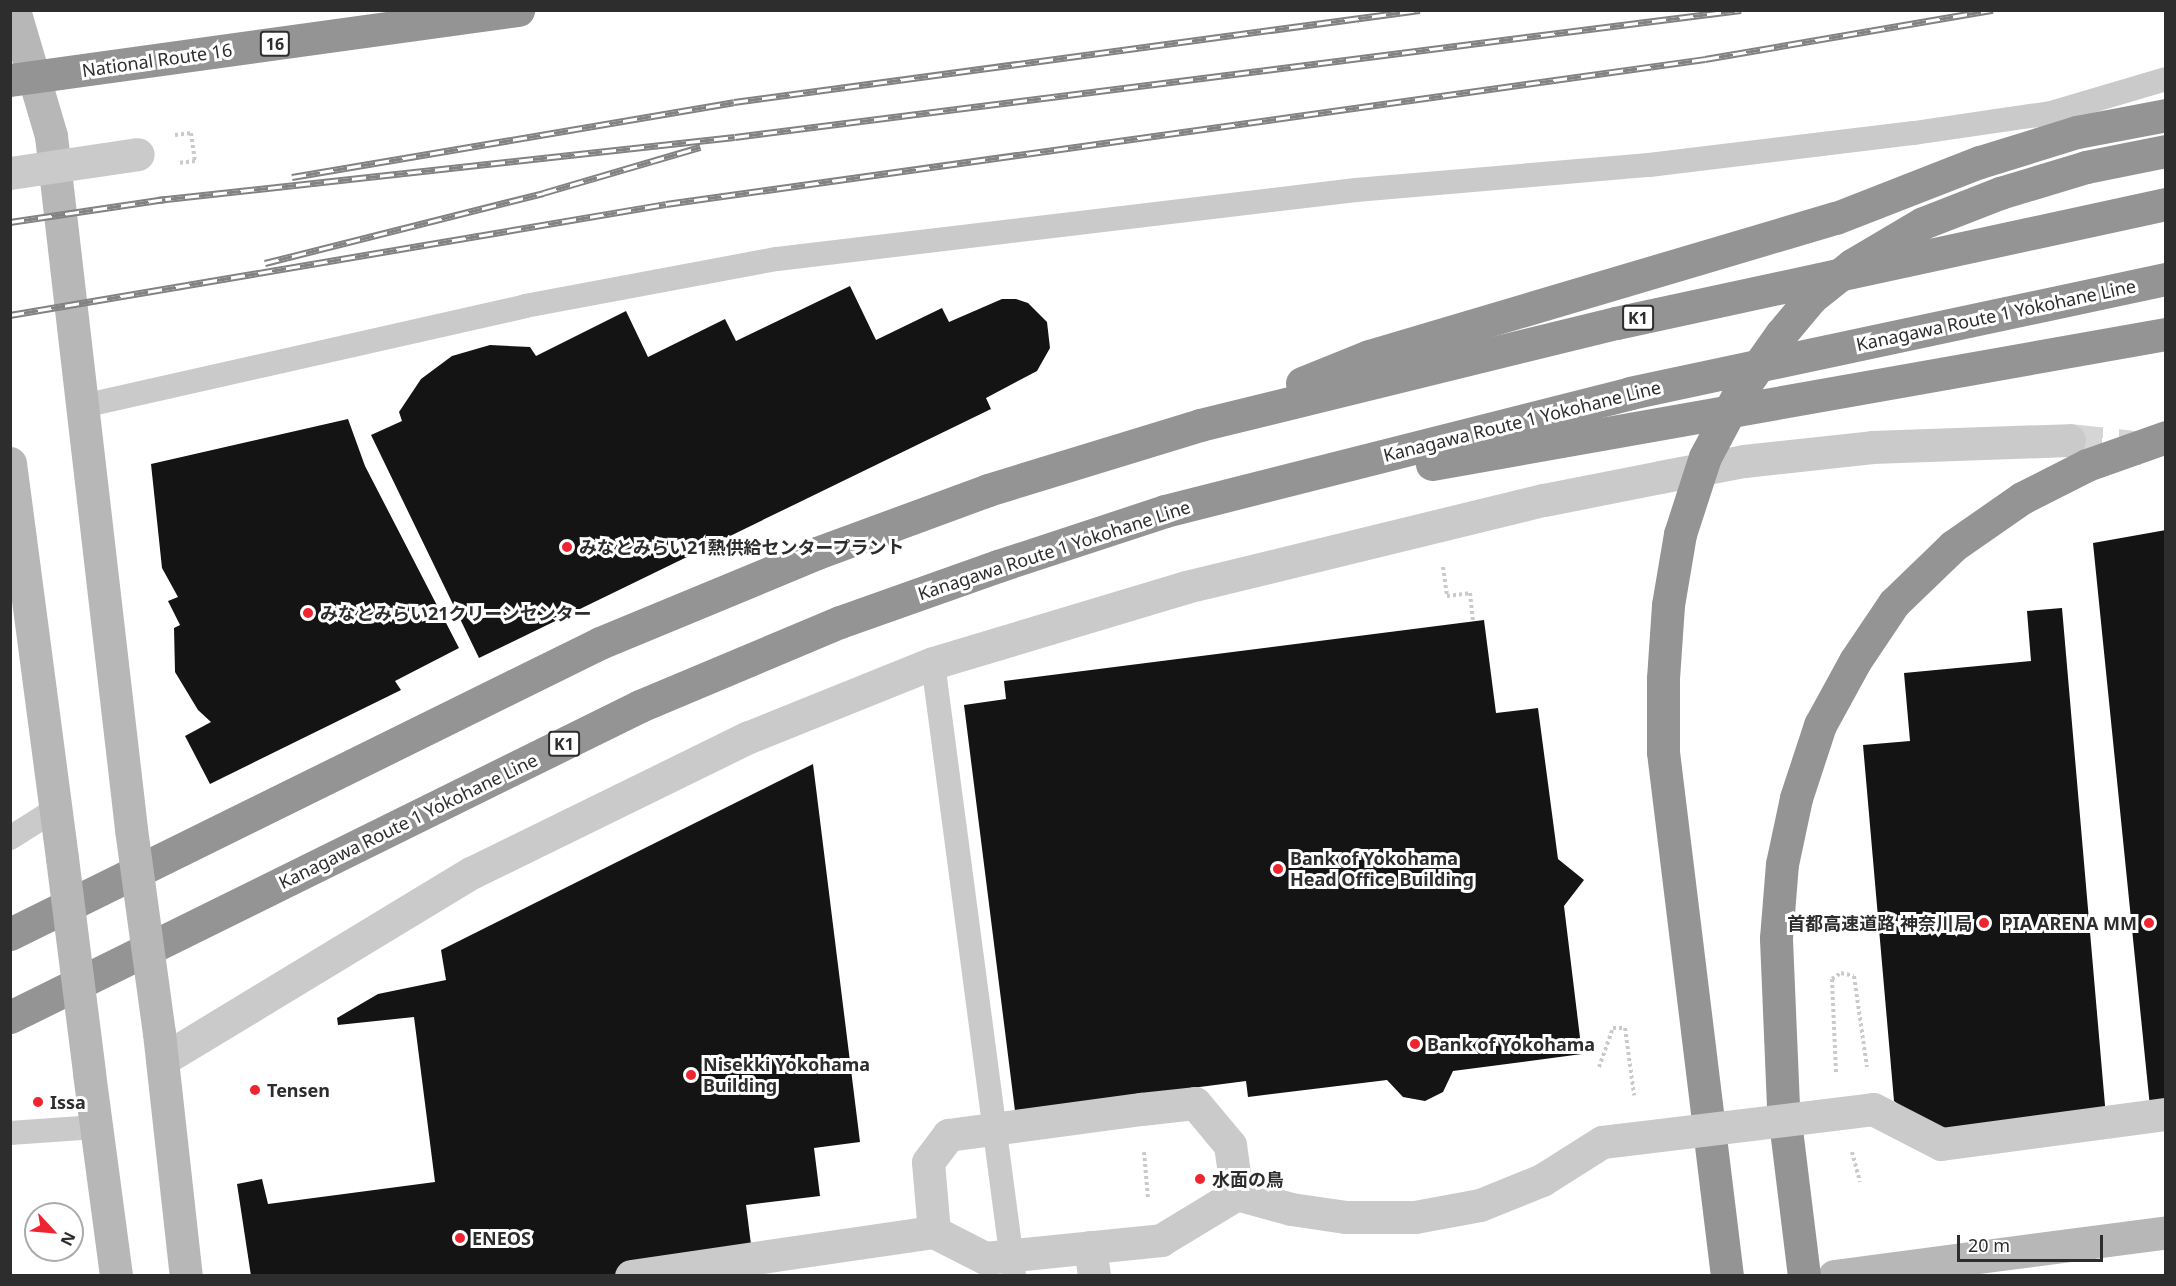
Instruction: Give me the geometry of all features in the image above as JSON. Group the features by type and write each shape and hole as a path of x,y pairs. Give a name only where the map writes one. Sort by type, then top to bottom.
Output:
{"highway":[{"name":"National Route 16","path":"22,79 518,10"},
{"path":"1200,425 1369,356 1836,218 1991,158 2077,132 2166,115"},
{"path":"1726,1275 1663,752 1662,678 1668,604 1680,534 1705,457 1739,393 1781,334 1811,298 1852,265 1923,222 2000,193 2086,167 2166,152"},
{"name":"K1","path":"10,934 600,643 817,553 987,490 1200,425 1616,323 2166,204"},
{"name":"Kanagawa Route 1 Yokohane Line","path":"10,1017 640,706 840,622 1166,511 1630,393 2166,279"},
{"path":"1166,511 2166,334"},
{"path":"1804,1275 1783,1106 1776,939 1782,864 1796,798 1820,725 1854,661 1894,603 1953,546 2022,498 2087,465 2166,437"}],"street":[{"path":"14,10 22,79 51,136 131,829 160,1047 186,1275"},
{"path":"10,172 137,148"},
{"path":"160,1047 473,872 749,737 933,663 1197,585 1544,500 1660,477 1744,461 1872,447 2069,440"},
{"path":"10,463 116,1275"},
{"path":"934,1232 928,1162 948,1135 1140,1102 1195,1103 1230,1145 1237,1194"},
{"path":"631,1275 934,1232 985,1258 1092,1261 1161,1240 1237,1194 1291,1209 1346,1217 1415,1216 1480,1205 1542,1180 1602,1142 1873,1109 1941,1144 2166,1114"},
{"path":"1834,1275 2166,1232"}],"lane":[{"path":"83,406 525,306 777,260 1356,190 1648,165 1914,133 2051,113 2166,79"},
{"path":"933,663 1014,1275"},
{"path":"10,838 56,808"},
{"path":"10,1133 96,1127"}],"path":[{"path":"1443,564 1447,596 1470,593 1473,621"},
{"path":"1836,1079 1832,979 1841,973 1854,976 1873,1109"},
{"path":"1599,1067 1613,1028 1625,1028 1639,1138"}],"building":[{"name":"みなとみらい21熱供給センタープラント","path":"850,286 876,340 942,308 949,322 1002,299 1016,299 1028,303 1047,322 1050,348 1037,371 986,398 991,409 479,658 371,435 402,421 399,412 421,379 452,356 490,345 530,347 536,356 626,311 648,357 725,319 736,341"},
{"name":"みなとみらい21クリーンセンター","path":"348,419 365,466 459,648 395,681 401,690 210,784 185,736 211,722 198,710 175,672 174,628 180,625 168,601 178,597 162,568 151,464"},
{"name":"PIA ARENA MM","path":"2166,530 2166,1105 2150,1107 2093,543"},
{"name":"首都高速道路 神奈川局","path":"2062,608 2106,1117 1935,1133 1894,1101 1863,745 1910,741 1904,673 2031,661 2027,611"},
{"name":"Bank of Yokohama Head Office Building","path":"1484,620 1496,713 1538,708 1558,859 1584,880 1564,906 1582,1054 1453,1071 1443,1092 1425,1101 1403,1097 1387,1080 1248,1097 1246,1081 1015,1111 964,705 1006,699 1004,681"},
{"path":"813,764 860,1142 814,1148 820,1196 746,1205 755,1276 251,1276 237,1184 262,1179 268,1204 435,1182 414,1017 338,1025 337,1018 378,994 446,980 441,950"}],"tunnel":[{"path":"2069,440 2143,448"}],"railway":[{"path":"292,177 734,102 1420,10"},
{"path":"157,200 735,137 1741,10"},
{"path":"10,315 666,204 1705,59 1993,10"},
{"path":"265,263 543,193 700,147"},
{"path":"10,222 165,199"}],"place":[{"name":"みなとみらい21熱供給センタープラント","path":"567,547"},
{"name":"みなとみらい21クリーンセンター","path":"308,613"},
{"name":"Bank of Yokohama Head Office Building","path":"1278,869"},
{"name":"首都高速道路 神奈川局","path":"1984,923"},
{"name":"PIA ARENA MM","path":"2149,923"},
{"name":"Bank of Yokohama","path":"1415,1044"},
{"name":"Nisekki Yokohama Building","path":"691,1075"},
{"name":"Tensen","path":"255,1090"},
{"name":"Issa","path":"38,1102"},
{"name":"水面の鳥","path":"1200,1179"},
{"name":"ENEOS","path":"460,1238"}]}
